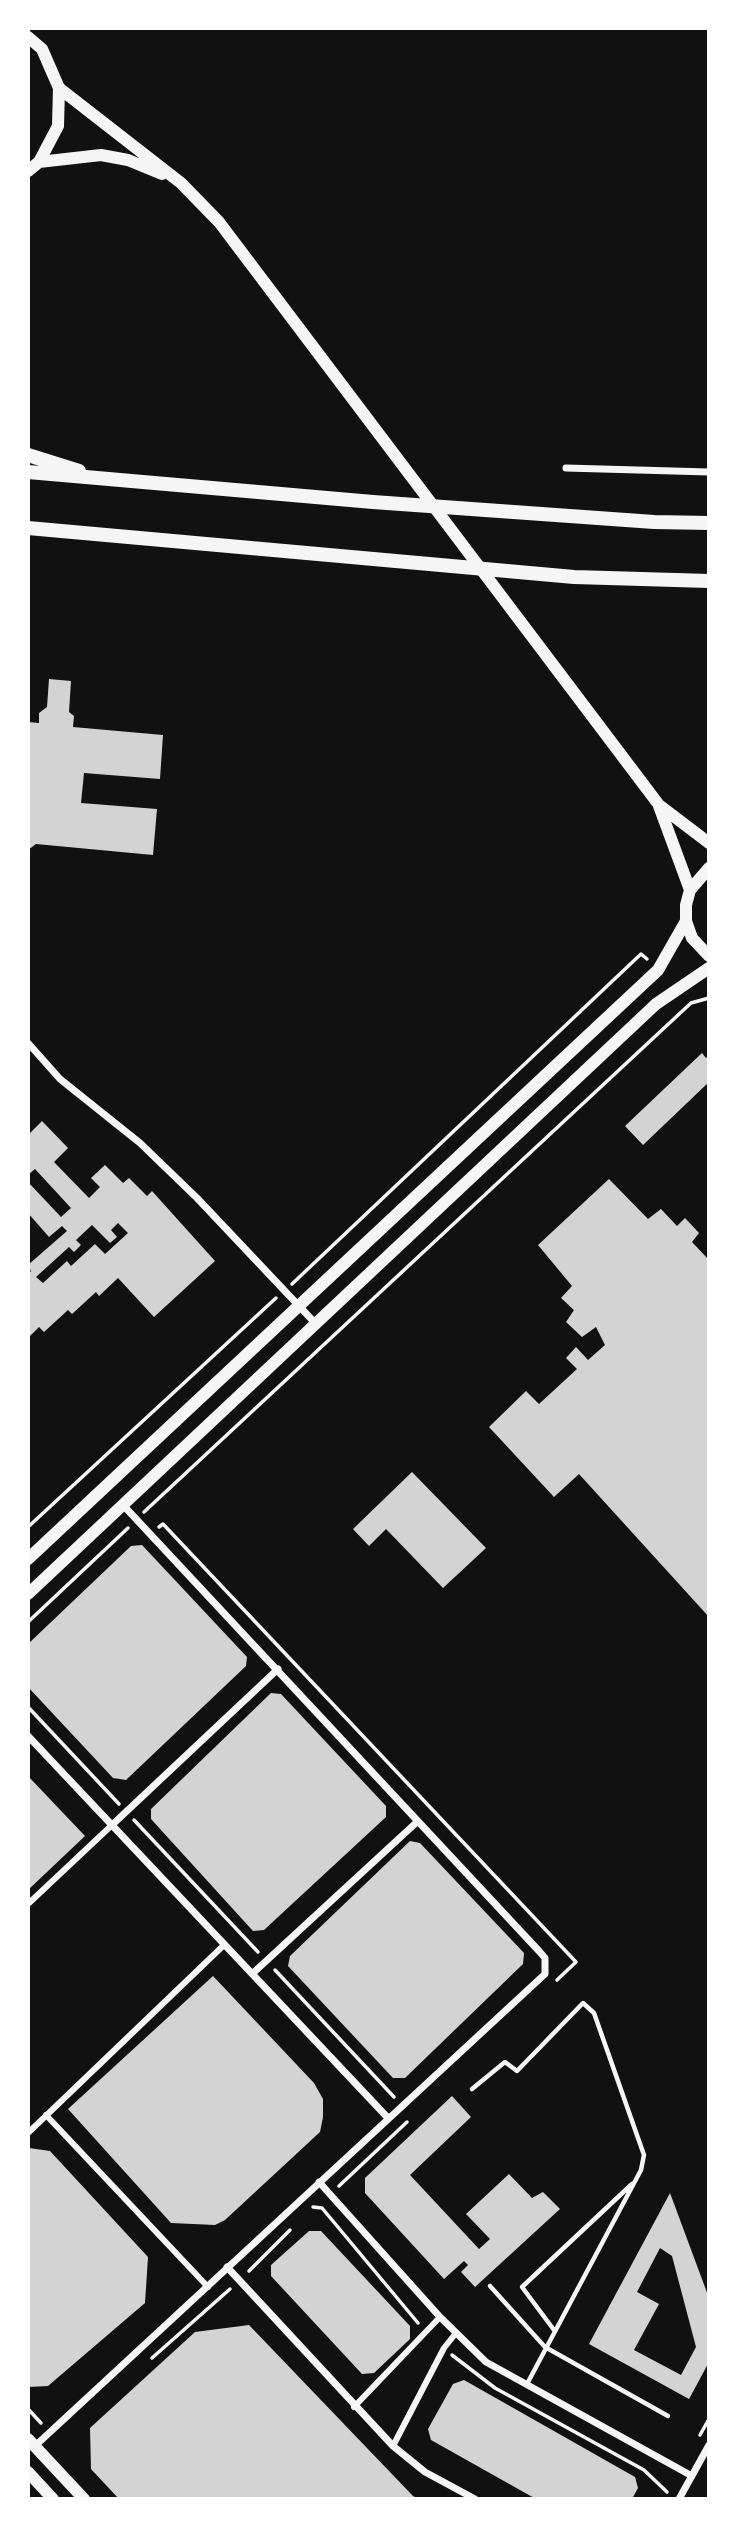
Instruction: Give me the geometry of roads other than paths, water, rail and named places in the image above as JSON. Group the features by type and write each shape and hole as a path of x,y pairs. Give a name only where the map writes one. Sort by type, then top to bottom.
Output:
{"highway":[{"path":"28,455 93,477"},
{"path":"28,472 386,503 654,522 709,523"},
{"path":"28,528 574,577 709,581"}],"main road":[{"path":"28,37 42,50 59,88 58,125 39,162 28,171"},
{"path":"59,88 181,183 219,222 659,805 709,843"},
{"path":"39,162 101,155 128,160 181,183"},
{"path":"28,1559 659,970 686,921 690,890 659,805"},
{"path":"690,890 709,868"},
{"path":"686,921 692,938 709,956"},
{"path":"28,1594 656,1004 709,968"},
{"path":"31,2443 84,2499"},
{"path":"28,2472 53,2499"}],"street":[{"path":"566,468 709,472"},
{"path":"28,1043 60,1079 140,1143 197,1198 316,1324"},
{"path":"31,2443 49,2433 402,2105 540,1981 545,1973 539,1951 122,1505"},
{"path":"28,1904 278,1669"},
{"path":"28,1736 388,2118"},
{"path":"253,1975 418,1821"},
{"path":"28,2133 224,1945"},
{"path":"46,2115 208,2287"},
{"path":"319,2182 440,2317 486,2362 692,2476"},
{"path":"227,2267 393,2446 425,2472 475,2499"},
{"path":"355,2407 440,2317"},
{"path":"393,2446 444,2348 456,2333"},
{"path":"679,2499 709,2445"}],"lane":[{"path":"472,2089 505,2062 517,2071 583,2003 594,2013 644,2155 635,2181 527,2385"},
{"path":"554,2330 522,2287 635,2181"},
{"path":"490,2286 545,2347 668,2416"}]}
